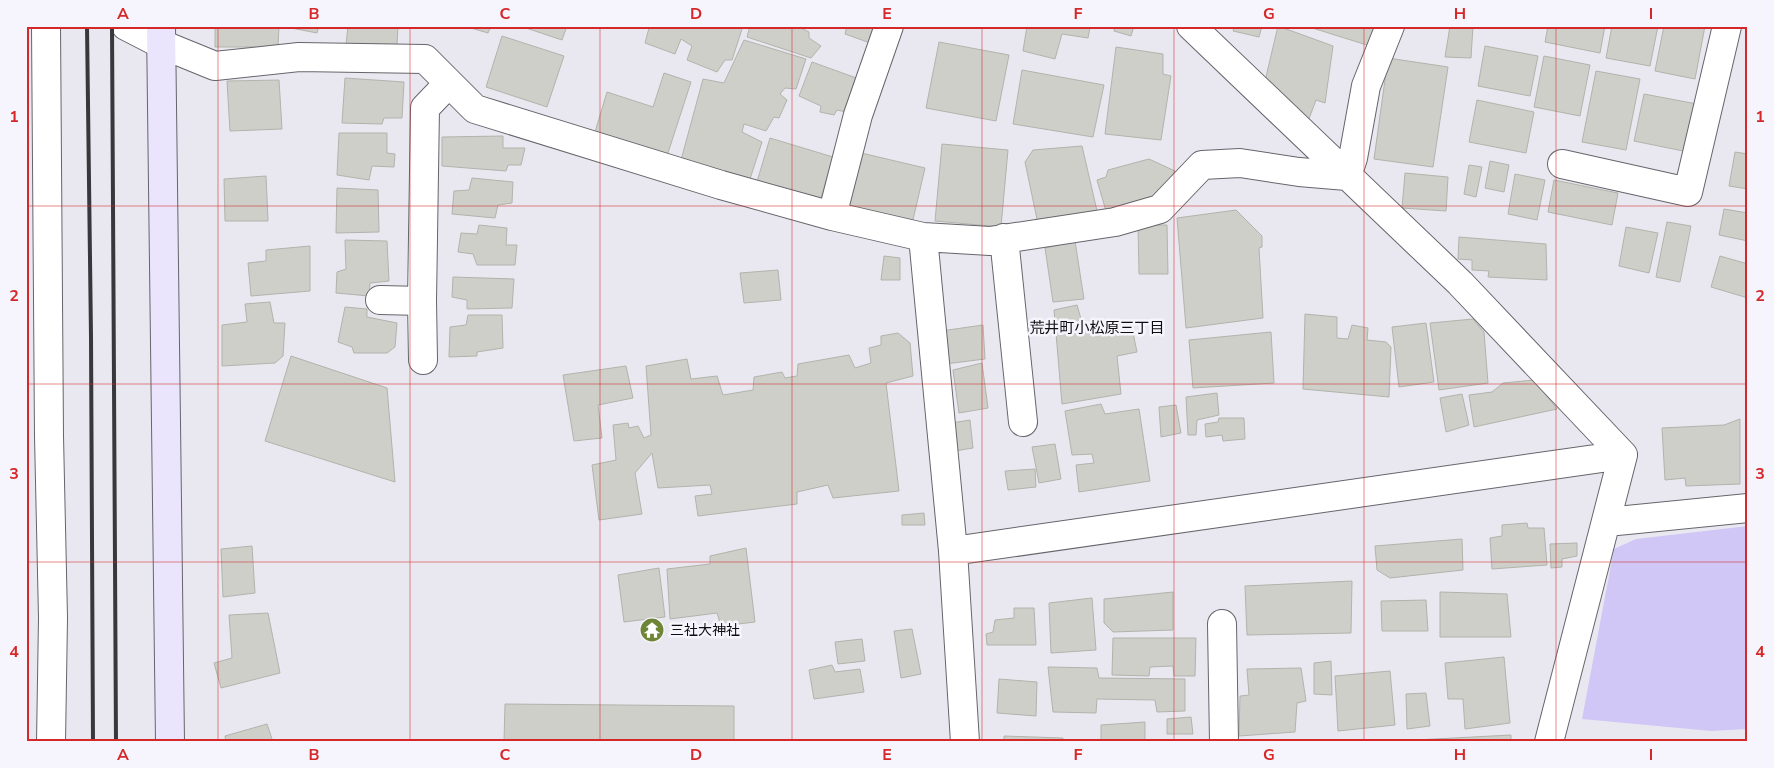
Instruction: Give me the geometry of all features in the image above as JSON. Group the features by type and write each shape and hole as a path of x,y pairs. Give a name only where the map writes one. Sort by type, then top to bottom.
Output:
{"street":[{"path":"46,26 37,436 53,618 51,742"},
{"path":"126,26 161,35 215,66 299,57 425,59 475,109 721,185 832,216 924,237 990,241 1115,222 1160,209 1202,165 1240,163 1300,172 1347,176"},
{"path":"832,216 858,115 889,26"},
{"path":"1191,26 1217,37 1347,176 1460,283 1623,455"},
{"path":"1347,176 1353,158 1366,86 1390,26"},
{"path":"1562,164 1688,192 1727,26"},
{"path":"161,35 170,742"},
{"path":"423,360 425,108 449,83"},
{"path":"924,237 953,551 965,742"},
{"path":"1004,238 1023,422"},
{"path":"380,300 422,300"},
{"path":"1549,742 1623,455"},
{"path":"953,551 1623,455"},
{"path":"1607,522 1748,508"},
{"path":"1222,624 1224,742"}],"shaded area":[{"path":"1748,526 1748,729 1711,731 1582,719 1614,549 1636,539"}],"building":[{"path":"215,26 279,26 278,47 215,47"},
{"path":"281,26 319,26 317,33"},
{"path":"348,26 398,26 397,45 346,45"},
{"path":"471,26 491,26 488,33 471,28"},
{"path":"520,26 567,26 562,40"},
{"path":"646,26 743,26 732,60 725,60 717,72 687,60 692,46 681,39 675,54 645,43 649,28"},
{"path":"750,26 797,26 809,32 809,38 821,46 811,58 747,37"},
{"path":"847,26 879,26 873,44 845,34"},
{"path":"1027,26 1090,27 1088,38 1062,34 1055,59 1023,51"},
{"path":"1115,26 1134,26 1131,36 1114,31"},
{"path":"1235,26 1262,26 1259,37 1233,31"},
{"path":"1278,26 1333,46 1325,103 1316,100 1307,124 1265,81"},
{"path":"1306,26 1372,26 1377,29 1370,46"},
{"path":"1450,26 1473,26 1471,58 1445,57"},
{"path":"1548,26 1605,26 1600,53 1545,42"},
{"path":"1612,26 1658,26 1650,66 1606,58"},
{"path":"1664,26 1705,26 1695,79 1655,71"},
{"path":"502,36 564,56 547,107 486,87"},
{"path":"744,40 806,59 796,89 785,88 780,94 787,100 779,118 774,117 766,131 744,124 742,132 762,142 749,182 681,160 703,79 724,83"},
{"path":"939,42 1009,55 996,121 926,108"},
{"path":"1485,46 1538,56 1530,96 1478,86"},
{"path":"1116,47 1163,54 1163,74 1171,76 1161,140 1105,134"},
{"path":"1544,56 1590,65 1580,116 1534,107"},
{"path":"1388,58 1448,67 1433,167 1374,159"},
{"path":"812,62 862,80 851,113 837,110 834,115 820,112 821,106 799,96"},
{"path":"1022,70 1104,85 1093,137 1013,124"},
{"path":"1596,71 1640,79 1626,150 1582,142"},
{"path":"664,73 691,82 667,156 595,132 607,92 653,107"},
{"path":"345,78 404,82 402,118 384,118 382,124 342,123"},
{"path":"279,80 282,129 230,131 227,81"},
{"path":"1644,94 1697,104 1688,152 1634,141"},
{"path":"1477,100 1534,112 1526,153 1469,142"},
{"path":"339,133 387,133 387,153 395,154 394,167 372,166 369,180 337,175"},
{"path":"503,136 503,148 525,148 521,165 508,165 506,171 442,166 442,137"},
{"path":"770,138 833,157 819,204 756,185"},
{"path":"942,144 1008,150 1001,227 935,221"},
{"path":"1082,146 1098,215 1038,224 1025,162 1033,150"},
{"path":"857,152 925,168 912,224 843,207"},
{"path":"1735,152 1748,154 1748,189 1729,186"},
{"path":"1149,159 1175,171 1160,199 1108,218 1097,180 1106,177 1108,170"},
{"path":"1490,161 1509,165 1504,192 1485,188"},
{"path":"1469,165 1482,167 1476,197 1464,194"},
{"path":"1405,173 1448,177 1446,211 1402,208"},
{"path":"1515,174 1545,180 1537,220 1508,214"},
{"path":"266,176 268,221 225,221 224,179"},
{"path":"472,178 513,182 512,203 498,205 495,218 452,214 454,191 469,190"},
{"path":"1554,180 1618,193 1612,225 1548,212"},
{"path":"337,188 378,190 379,232 336,233"},
{"path":"1724,209 1748,213 1748,241 1719,235"},
{"path":"1236,210 1262,236 1262,247 1259,248 1263,318 1186,328 1177,218"},
{"path":"1667,222 1691,226 1680,282 1656,277"},
{"path":"479,225 507,228 506,245 517,245 515,265 477,265 473,254 458,252 461,233 477,234"},
{"path":"1138,225 1167,225 1168,274 1139,274"},
{"path":"1626,227 1658,233 1649,273 1619,266"},
{"path":"1459,237 1546,244 1547,280 1488,277 1489,271 1472,270 1472,260 1458,259"},
{"path":"345,240 387,241 389,281 370,283 369,296 336,293 337,272 346,269"},
{"path":"1075,241 1084,299 1053,302 1045,248"},
{"path":"310,246 310,291 251,296 248,263 266,261 266,250"},
{"path":"884,256 900,258 900,280 881,280"},
{"path":"1720,256 1748,264 1748,298 1711,287"},
{"path":"778,270 781,300 744,303 740,273"},
{"path":"453,277 514,279 512,308 467,309 467,300 452,297"},
{"path":"270,302 274,323 285,323 283,356 275,363 222,366 222,325 247,322 245,304"},
{"path":"1077,305 1084,329 1131,323 1137,352 1117,356 1121,394 1062,404 1054,310"},
{"path":"345,307 367,309 367,317 397,323 395,347 387,353 354,353 352,347 338,342"},
{"path":"1305,314 1337,317 1337,338 1348,339 1352,325 1368,328 1367,340 1386,342 1391,347 1389,397 1303,389"},
{"path":"468,315 502,315 503,348 477,352 477,356 449,357 450,327 466,325"},
{"path":"1473,319 1484,332 1488,383 1439,390 1430,323"},
{"path":"1426,323 1434,382 1399,387 1392,327"},
{"path":"983,325 985,359 945,364 941,331"},
{"path":"1271,332 1274,383 1193,388 1189,340"},
{"path":"898,333 910,343 913,376 886,383 899,491 833,498 828,485 797,492 797,504 698,516 695,496 712,494 710,485 658,488 652,453 635,473 642,514 599,520 592,465 616,460 613,425 628,423 629,428 638,426 644,438 651,435 646,366 687,359 691,379 717,376 723,395 753,390 754,377 782,372 785,378 797,376 798,364 849,355 855,368 871,363 869,348 881,345 881,336"},
{"path":"291,356 387,388 395,482 265,441"},
{"path":"982,363 988,408 959,413 953,370"},
{"path":"626,366 633,398 598,405 602,438 574,441 563,375"},
{"path":"1534,380 1557,409 1474,427 1469,395 1492,392 1503,383"},
{"path":"1217,393 1219,415 1197,420 1196,435 1188,435 1186,397"},
{"path":"1462,394 1469,425 1446,432 1440,398"},
{"path":"1101,404 1105,414 1139,409 1150,481 1079,492 1076,465 1094,463 1092,454 1072,455 1065,411"},
{"path":"1176,405 1181,433 1161,437 1159,407"},
{"path":"1219,418 1244,418 1245,439 1223,441 1222,435 1206,437 1205,424 1218,422"},
{"path":"1740,419 1740,484 1686,486 1685,478 1665,480 1662,428 1724,425"},
{"path":"970,420 973,448 955,451 951,423"},
{"path":"1055,444 1061,479 1039,483 1032,447"},
{"path":"1035,469 1036,487 1008,490 1005,471"},
{"path":"924,513 925,525 902,525 902,515"},
{"path":"1527,523 1528,528 1544,528 1547,565 1492,569 1490,538 1502,536 1502,525"},
{"path":"1462,539 1463,570 1390,578 1377,570 1375,546"},
{"path":"1577,543 1577,556 1562,559 1562,567 1551,568 1550,544"},
{"path":"252,546 255,593 223,597 221,549"},
{"path":"746,548 755,622 721,626 717,613 670,619 667,569 710,564 710,556"},
{"path":"659,568 665,617 624,622 618,575"},
{"path":"1352,581 1351,633 1247,635 1245,586"},
{"path":"1173,592 1173,630 1113,632 1104,623 1104,599"},
{"path":"1440,592 1507,594 1511,637 1440,637"},
{"path":"1092,598 1096,650 1051,653 1049,603"},
{"path":"1426,600 1428,631 1382,631 1381,601"},
{"path":"1014,608 1034,608 1036,645 987,645 986,634 993,632 995,620 1014,618"},
{"path":"268,613 280,673 221,688 214,663 232,658 229,615"},
{"path":"912,629 921,674 901,678 894,631"},
{"path":"1113,638 1196,638 1195,676 1174,676 1173,666 1150,667 1149,676 1112,675"},
{"path":"862,639 865,661 838,664 835,642"},
{"path":"1504,657 1510,723 1465,729 1463,699 1448,699 1445,663"},
{"path":"1331,661 1332,695 1314,694 1314,663"},
{"path":"832,665 835,672 860,669 864,692 814,699 809,670"},
{"path":"1048,667 1097,668 1099,678 1185,679 1185,711 1157,712 1155,700 1097,699 1096,713 1053,712"},
{"path":"1301,668 1306,701 1297,703 1295,732 1239,736 1240,696 1249,695 1247,669"},
{"path":"1390,671 1395,725 1338,731 1335,676"},
{"path":"999,679 1037,682 1036,716 997,713"},
{"path":"1426,693 1430,726 1407,729 1406,694"},
{"path":"505,704 734,706 734,742 504,742"},
{"path":"1191,717 1193,734 1167,734 1167,719"},
{"path":"1145,722 1145,742 1101,742 1101,725"},
{"path":"267,724 273,742 226,742 225,736"},
{"path":"1511,735 1511,742 1415,742 1415,740"},
{"path":"1004,736 1063,738 1063,742 1004,742"}],"railway":[{"path":"87,26 93,742"},
{"path":"112,26 116,742"}],"place":[{"name":"三社大神社","path":"652,630"}],"district":[{"name":"荒井町小松原三丁目","path":"1097,328"}]}
